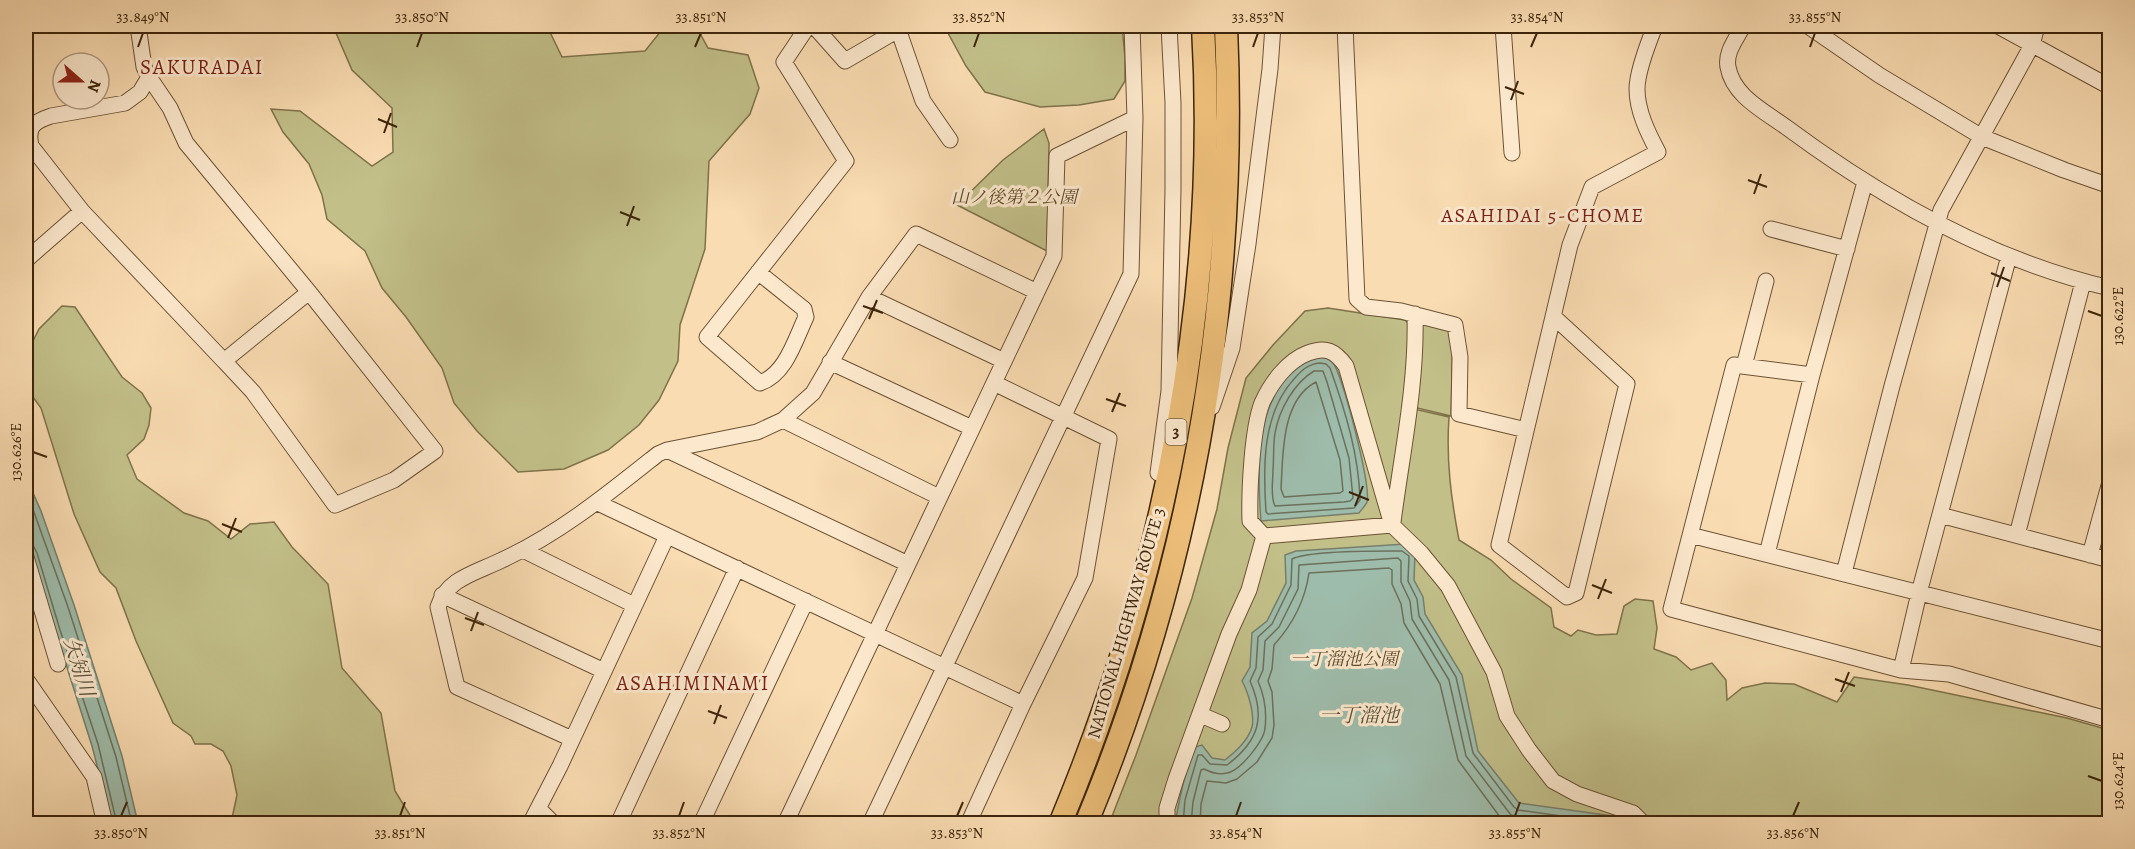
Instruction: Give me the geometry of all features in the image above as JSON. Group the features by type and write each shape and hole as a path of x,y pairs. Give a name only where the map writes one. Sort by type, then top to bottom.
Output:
{"highway":[{"name":"NATIONAL HIGHWAY ROUTE 3","path":"1060,824 1113,679 1147,565 1171,462 1190,355 1199,268 1206,160 1203,26"},
{"name":"NATIONAL HIGHWAY ROUTE 3","path":"1086,824 1104,780 1142,670 1170,574 1198,448 1214,353 1221,283 1228,167 1226,26"}],"street":[{"path":"138,26 144,67 148,77 170,108 186,143 309,292 435,451 394,480 335,505 253,392 82,211 31,146 28,134 39,120 125,102 140,92 148,77"},
{"path":"758,272 804,309 806,317 783,366 772,379 760,382 707,337 758,272 846,161 784,62 808,26"},
{"path":"814,26 845,61 897,28 923,100 950,140"},
{"path":"870,824 1131,274 1135,118 1132,26"},
{"path":"1147,565 1169,391 1173,189 1173,103 1169,26"},
{"path":"1198,448 1232,348 1270,69 1272,26"},
{"path":"1345,26 1358,299 1366,307 1401,311 1455,325 1460,357 1460,414 1526,430"},
{"path":"1503,26 1512,153"},
{"path":"1554,317 1627,384 1576,594 1567,597 1499,545 1570,245 1592,187 1658,152 1648,133 1639,105 1637,88 1648,42 1655,26"},
{"path":"1743,26 1727,56 1728,69 1742,95 1825,156 1865,182 1938,223 2047,271 2109,288"},
{"path":"1808,26 1879,75 1982,137 2109,186"},
{"path":"1998,26 2109,83"},
{"path":"1844,573 1892,386 1941,210 2032,45 2037,26"},
{"path":"785,824 1054,256 1057,156 1135,118"},
{"path":"1767,554 1812,375 1865,182"},
{"path":"26,260 82,211"},
{"path":"1771,229 1847,249"},
{"path":"572,739 457,687 438,607 442,595 451,584 523,550 598,502 658,454 667,450 757,432 783,420 813,393 869,297 916,234 1037,292"},
{"path":"1900,670 2009,256"},
{"path":"1744,366 1766,281"},
{"path":"2017,535 2083,282"},
{"path":"224,361 309,292"},
{"path":"869,297 1004,361"},
{"path":"1392,525 1416,354 1415,314"},
{"path":"1264,537 1250,522 1249,507 1257,423 1262,402 1277,378 1292,361 1321,349 1337,354 1346,366 1392,525 1421,553 1448,586 1494,672 1508,716 1529,750 1553,781 1577,794 1633,813 1644,824"},
{"path":"830,362 972,428"},
{"path":"1812,375 1734,365 1671,609 1900,670 1948,674 2109,720"},
{"path":"968,824 1023,704 1085,578 1109,439 994,383"},
{"path":"783,420 939,497"},
{"path":"667,450 908,564"},
{"path":"2090,555 2109,482"},
{"path":"598,502 1023,704"},
{"path":"1940,515 2109,560"},
{"path":"1264,537 1392,525"},
{"path":"1690,535 2109,641"},
{"path":"530,824 667,536"},
{"path":"1169,824 1167,808 1182,762 1249,590 1264,537"},
{"path":"523,550 634,605"},
{"path":"26,557 58,664"},
{"path":"618,824 737,568"},
{"path":"442,595 604,671"},
{"path":"701,824 806,601"},
{"path":"26,679 94,777 105,824"},
{"path":"1201,715 1222,724"},
{"path":"539,809 554,824"}],"green space":[{"path":"333,26 547,26 562,57 645,51 665,26 696,26 708,48 748,55 759,88 750,114 709,161 705,249 680,325 678,361 659,400 639,425 608,450 564,469 518,472 477,431 454,403 442,368 382,288 365,251 327,219 322,195 309,164 283,132 271,109 300,111 372,166 393,152 392,108 352,70"},
{"path":"947,26 1122,26 1125,81 1114,99 1079,105 1040,107 985,92 966,66 948,33"},
{"name":"山ノ後第２公園","path":"1044,129 1049,143 1047,251 957,205 1003,160"},
{"path":"62,306 75,307 122,377 142,393 151,408 144,439 127,455 137,479 184,513 208,521 231,539 250,524 274,522 292,547 328,584 342,668 381,713 395,791 410,815 411,823 231,823 237,795 231,766 223,751 211,744 195,744 191,736 173,723 136,641 116,588 100,572 74,514 41,408 27,389 26,355 39,329"},
{"name":"一丁溜池公園","path":"1328,308 1405,320 1410,325 1405,407 1449,417 1450,479 1459,540 1491,560 1511,579 1551,608 1554,627 1571,636 1578,630 1596,635 1617,634 1624,606 1635,599 1653,601 1657,628 1654,649 1676,657 1691,670 1712,663 1726,680 1727,700 1742,688 1765,683 1794,684 1837,702 1854,677 1908,685 2067,718 2109,730 2109,823 1109,824 1192,598 1217,509 1228,448 1246,378 1305,311"},
{"path":"1420,319 1453,328 1451,416 1413,407"}],"water":[{"path":"1321,357 1332,361 1343,388 1361,454 1367,502 1359,513 1261,521 1259,458 1266,416 1284,380 1301,363"},
{"name":"矢矧川","path":"26,477 41,511 74,605 122,756 138,823 112,823 92,746 26,539"},
{"name":"一丁溜池","path":"1406,544 1415,553 1414,580 1423,597 1425,614 1462,675 1478,751 1519,803 1620,817 1625,823 1179,824 1176,819 1181,792 1195,747 1202,745 1212,758 1225,760 1241,746 1252,727 1252,710 1242,681 1250,667 1252,633 1267,621 1286,583 1285,555 1296,551"}],"district":[{"name":"SAKURADAI","path":"202,67"},
{"name":"ASAHIDAI 5-CHOME","path":"1543,215"},
{"name":"ASAHIMINAMI","path":"693,683"}]}
